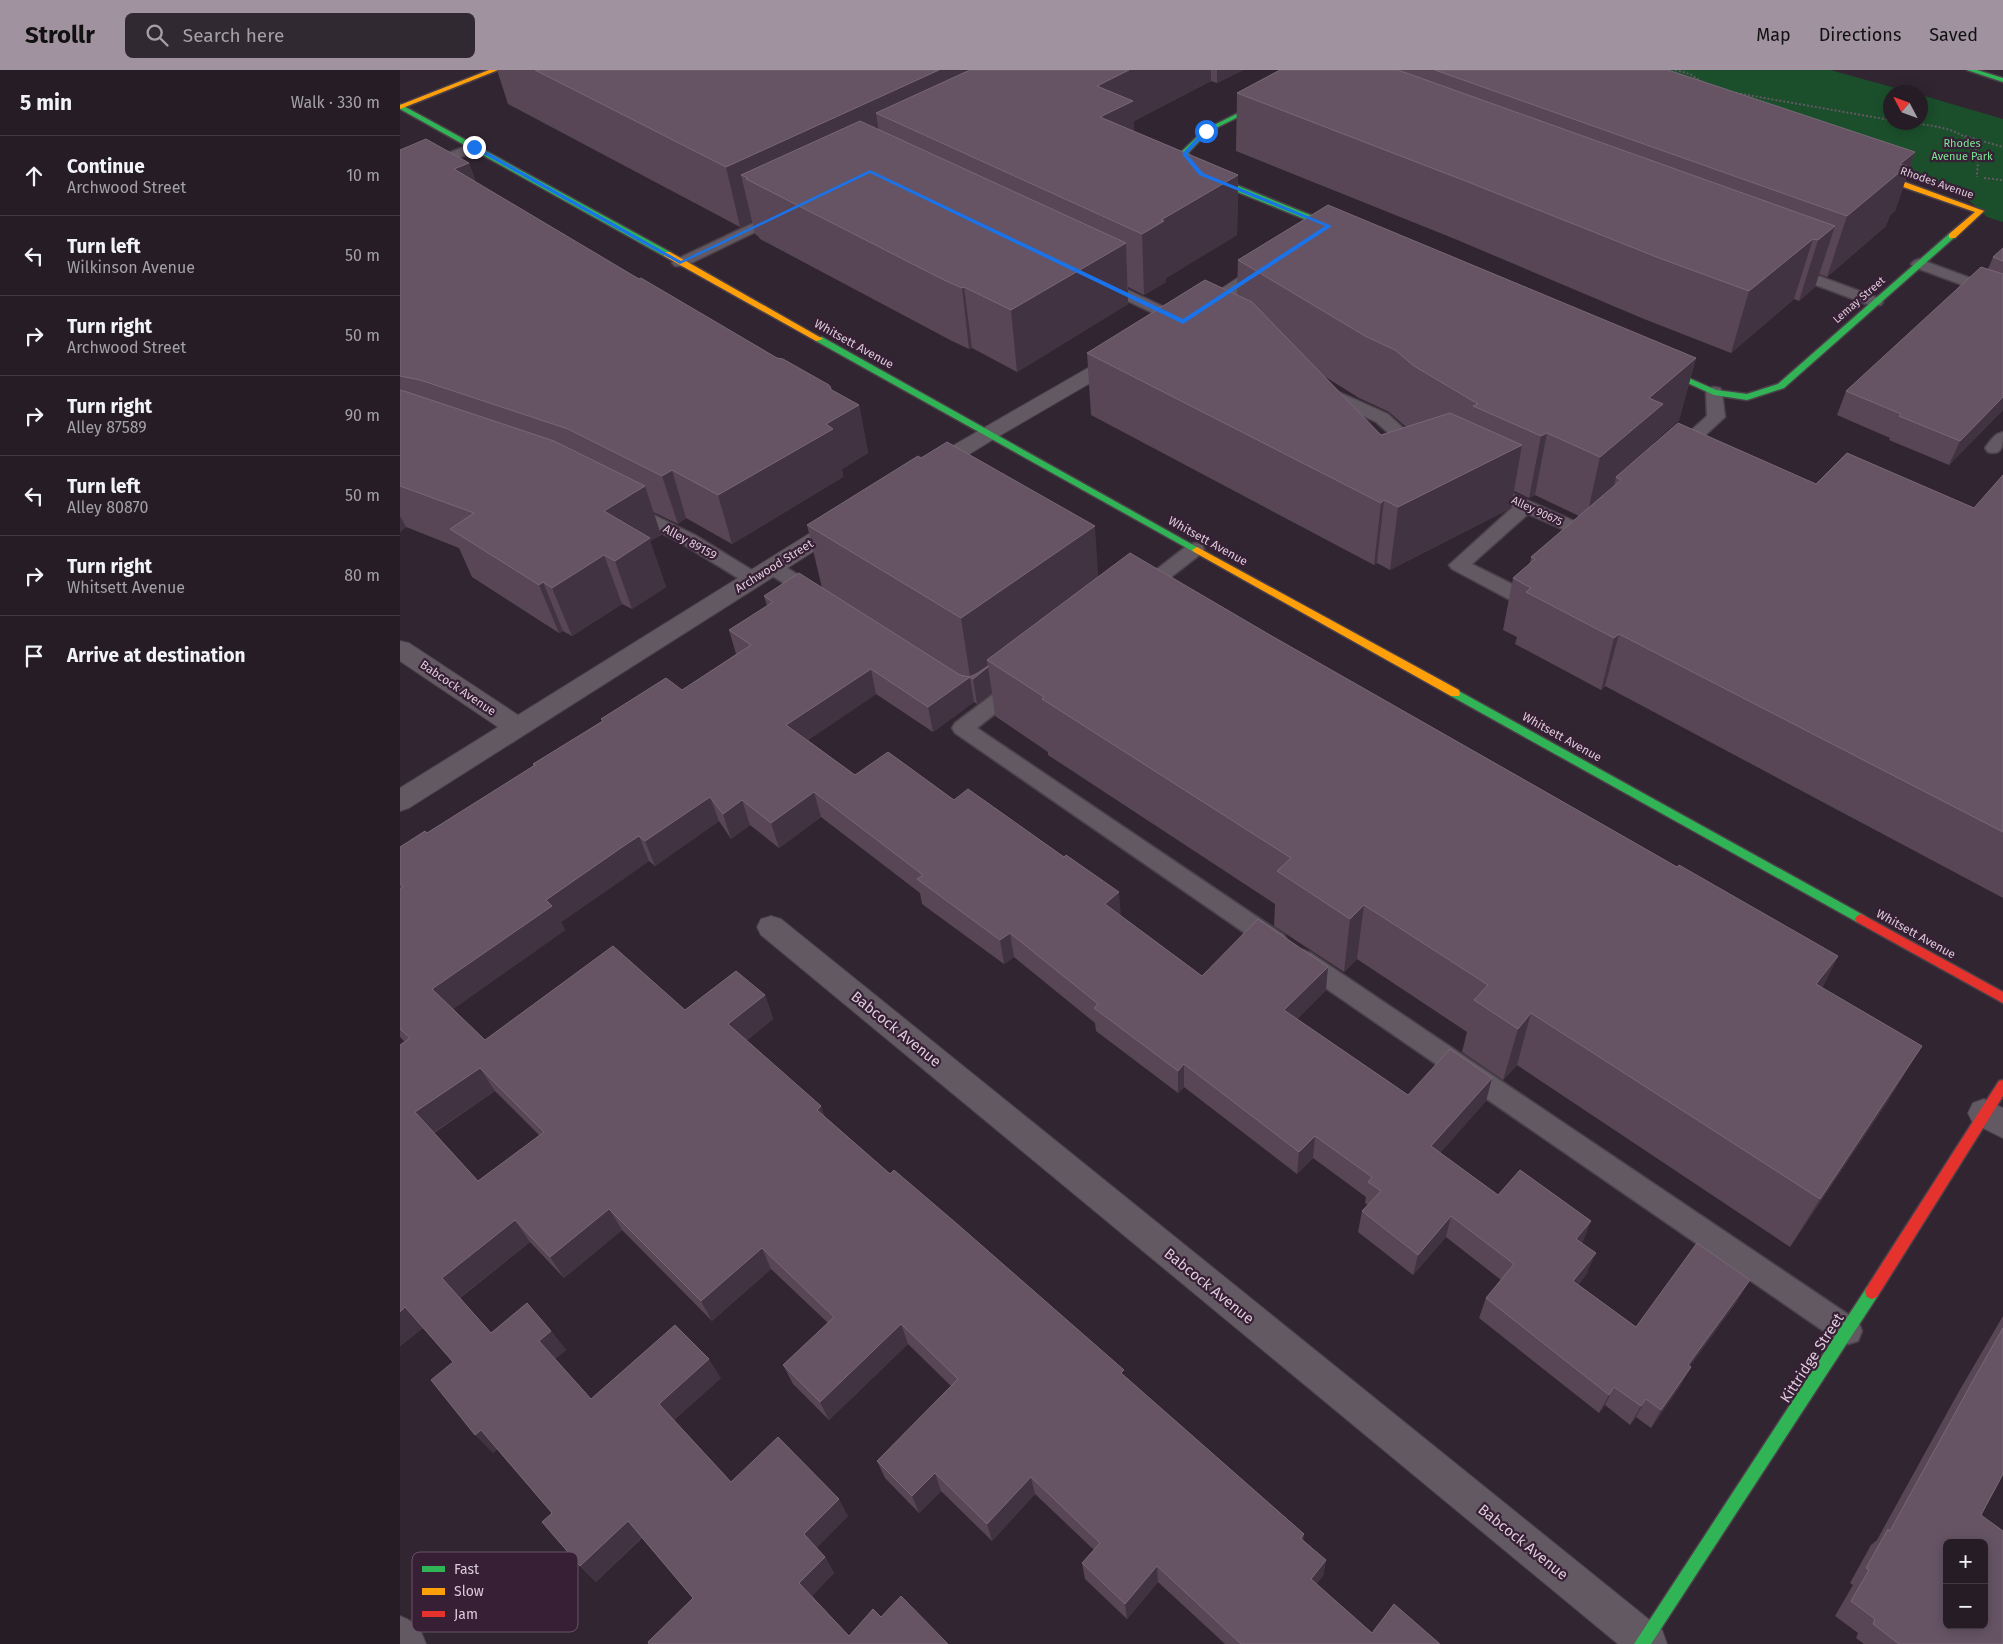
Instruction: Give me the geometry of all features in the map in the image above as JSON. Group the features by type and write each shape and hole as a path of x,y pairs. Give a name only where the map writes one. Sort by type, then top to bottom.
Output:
{"main road":[{"path":"400,106 495,70"},
{"path":"1330,70 1302,86 1206,131 1184,154 1201,174 1357,238"},
{"path":"1970,70 2003,80"},
{"name":"Whitsett Avenue","path":"400,106 986,434 2003,998"},
{"name":"Rhodes Avenue","path":"1860,169 1980,211"},
{"name":"Lemay Street","path":"1714,392 1747,397 1782,386 1980,211"},
{"path":"1641,360 1714,392"},
{"name":"Kittridge Street","path":"1644,1643 1848,1331 1994,1119 2003,1085"}],"street":[{"path":"1305,242 1329,226"},
{"path":"912,480 986,434 1149,341 1192,326 1280,258"},
{"name":"Archwood Street","path":"400,801 863,511"},
{"name":"Babcock Avenue","path":"400,649 517,727"},
{"name":"Babcock Avenue","path":"771,927 1644,1643"},
{"path":"400,1635 407,1644"}],"lane":[{"path":"1302,86 1320,93"},
{"path":"400,177 474,147"},
{"path":"680,263 792,209"},
{"path":"1773,264 1875,302"},
{"path":"1919,264 2003,295"},
{"path":"1085,274 1192,326"},
{"path":"1304,380 1382,418 1433,463"},
{"path":"1683,470 1665,462 1716,417 1714,392"},
{"name":"Alley 90675","path":"1467,479 1585,534 1607,514"},
{"name":"Alley 89159","path":"613,500 688,540 753,579"},
{"path":"1519,596 1459,565 1526,506"},
{"path":"1126,592 1190,546"},
{"path":"772,567 836,607"},
{"path":"1032,675 962,728 1848,1331"}],"path":[{"path":"1675,70 1690,74 1710,86"},
{"path":"1732,92 1883,119"},
{"path":"1928,127 2003,147"},
{"path":"1964,136 1973,143 1977,152 1977,177 2003,180"}],"green space":[{"name":"Rhodes Avenue Park","path":"1603,70 1830,70 1885,85 1883,85 1883,130 1928,130 1928,97 2003,119 2003,222 1987,217 1962,194 1949,187"}],"building":[{"path":"535,70 939,70 726,167"},
{"path":"970,70 1129,70 1097,86 1133,101 1100,117 1238,175 1161,220 1164,221 1142,234 876,113"},
{"path":"1280,70 1398,70 1835,226 1818,240 1813,239 1749,291 1659,258 1237,93"},
{"path":"1435,70 1668,70 1915,152 1900,164 1907,166 1847,216"},
{"path":"860,121 1126,243 1011,310 964,287 962,288 944,280 741,175"},
{"path":"426,139 469,163 454,169 639,279 641,278 777,358 783,359 829,385 830,389 859,405 826,424 833,429 718,495 672,470 662,476 568,429 420,380 400,376 400,150"},
{"path":"1328,205 1696,358 1649,398 1663,404 1600,457 1547,433 1541,436 1473,406 1478,404 1414,366 1395,350 1365,336 1238,260"},
{"path":"2003,248 2003,261 1993,257"},
{"path":"1981,267 2003,274 2003,397 1960,441 1899,416 1901,414 1846,391"},
{"path":"1205,280 1252,302 1381,435 1450,413 1522,445 1398,507 1384,500 1381,503 1087,353"},
{"path":"400,390 554,441 645,486 604,511 650,538 615,561 604,555 552,588 543,582 539,585 450,529 474,513 400,486"},
{"path":"1678,423 1816,484 1847,453 1974,508 2003,475 2003,832 1619,634 1614,638 1526,592 1531,588 1513,578 1535,559 1531,557 1621,480 1616,477"},
{"path":"947,442 1095,526 961,618 807,525 918,456 921,458"},
{"path":"1130,553 1677,867 1679,865 1838,956 1816,984 1922,1046 1820,1199 1531,1013 1518,1029 1474,1000 1488,985 1364,905 1350,919 1277,871 1291,858 1042,699 1044,697 987,660"},
{"path":"799,573 960,675 969,677 988,666 973,679 970,677 928,707 871,669 786,725 855,775 888,752 954,800 968,789 1064,857 1066,855 1119,892 1105,904 1202,976 1258,919 1328,967 1284,1010 1408,1095 1450,1049 1492,1078 1431,1146 1498,1195 1520,1170 1591,1221 1576,1239 1596,1253 1573,1281 1636,1327 1697,1243 1750,1280 1688,1365 1691,1367 1661,1410 1646,1399 1641,1406 1614,1387 1609,1395 1486,1298 1514,1264 1451,1216 1418,1255 1362,1211 1381,1191 1368,1182 1372,1177 1315,1136 1299,1152 1184,1064 1178,1071 1094,1008 1098,1004 1010,933 1000,940 917,879 923,875 814,792 771,823 742,800 723,814 710,797 645,841 639,836 628,843 546,900 552,906 432,989 485,1040 613,946 685,1010 736,971 765,995 728,1024 821,1106 817,1110 890,1174 894,1170 956,1223 1124,1370 1121,1373 1304,1534 1300,1538 1326,1560 1311,1579 1372,1633 1394,1604 1440,1644 1241,1644 1157,1566 1125,1604 1082,1563 1100,1543 1031,1477 987,1524 935,1473 912,1496 877,1461 958,1379 901,1324 820,1402 783,1365 834,1317 762,1248 701,1301 609,1209 550,1257 515,1220 442,1278 491,1333 527,1303 551,1331 539,1341 591,1399 675,1325 709,1359 659,1404 731,1482 778,1437 839,1499 804,1534 825,1557 799,1583 849,1636 873,1609 881,1617 901,1596 948,1644 649,1644 648,1642 693,1598 628,1521 580,1566 578,1564 578,1552 568,1552 542,1522 552,1513 481,1430 475,1435 431,1380 453,1362 405,1307 400,1312 400,1045 410,1038 400,1029 400,889 403,887 400,884 400,847 425,831 427,833 535,765 533,764 603,721 601,719 666,678 682,690 751,645 729,630 773,602 764,596","holes":["480,1068 544,1132 478,1181 415,1112"]},
{"path":"2003,1328 2003,1474 1981,1515 2003,1531 2003,1644 1899,1644 1873,1624 1875,1619 1851,1601 1869,1570 1866,1568 1888,1529 1890,1531"}],"traffic: fast":[{"path":"1330,70 1206,131 1184,153 1201,174 1342,231"},
{"path":"1970,70 2003,80"},
{"path":"400,106 667,254"},
{"path":"1654,366 1714,392 1747,397 1781,386 1952,236"},
{"path":"819,339 1197,550"},
{"path":"1455,693 1861,919"},
{"path":"1642,1644 1872,1292"}],"traffic: slow":[{"path":"400,107 495,70"},
{"path":"1869,172 1980,211 1952,236"},
{"path":"667,254 819,339"},
{"path":"1197,550 1455,693"}],"traffic: jam":[{"path":"1861,919 2003,998"},
{"path":"1872,1292 2003,1085"}],"route":[{"path":"474,147 680,263 870,171 1183,322 1329,226 1201,174 1184,154 1206,131"}]}
